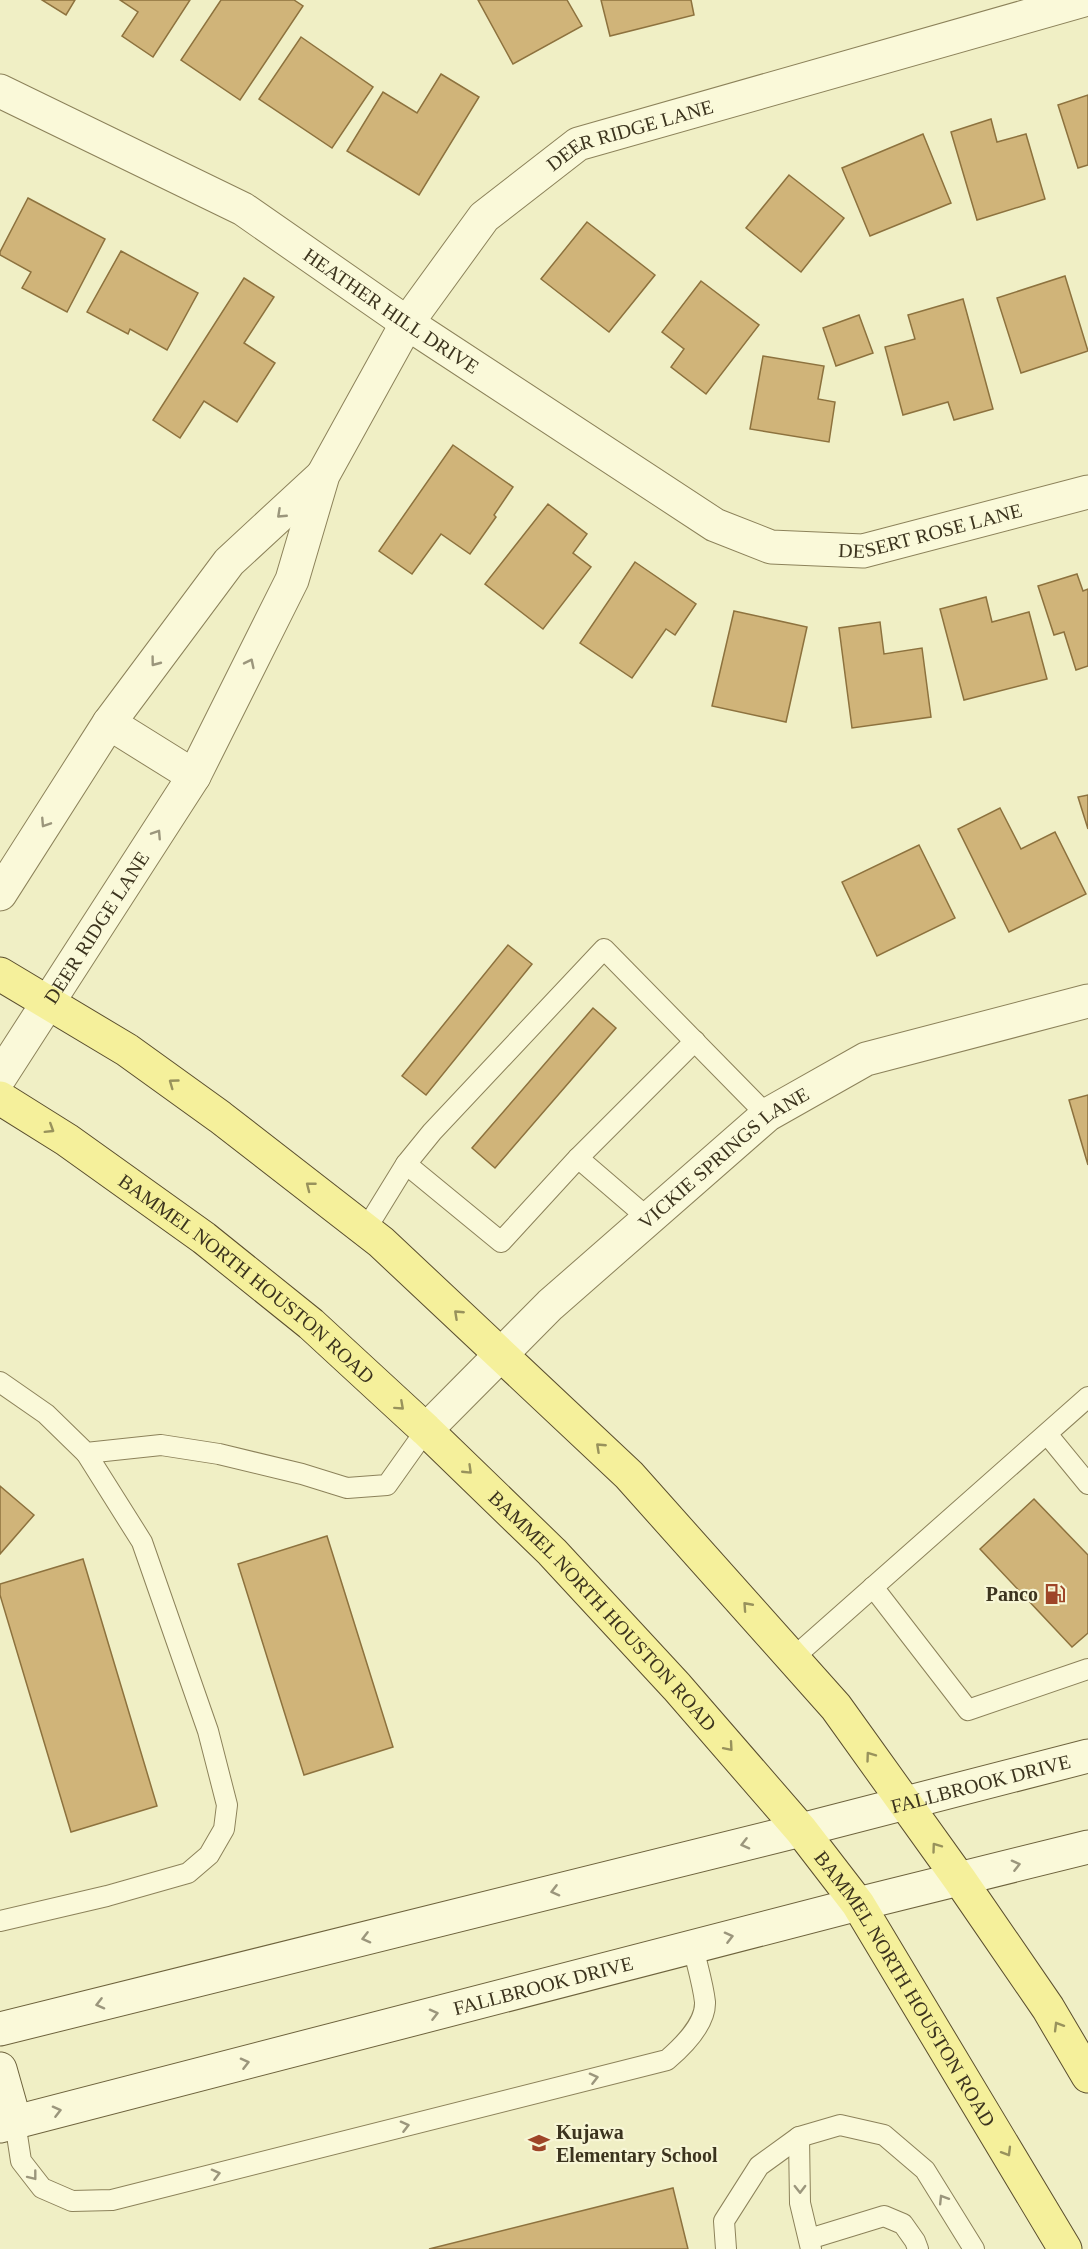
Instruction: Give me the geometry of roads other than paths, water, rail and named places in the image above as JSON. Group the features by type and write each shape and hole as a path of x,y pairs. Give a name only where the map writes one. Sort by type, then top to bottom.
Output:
{"main road":[{"path":"0,974 127,1050 230,1124 366,1229 629,1475 836,1707 1048,2008 1088,2076"},
{"name":"BAMMEL NORTH HOUSTON ROAD","path":"0,1098 67,1140 204,1239 310,1324 426,1430 552,1552 677,1687 801,1830 858,1904 1065,2249"}],"street":[{"name":"DEER RIDGE LANE","path":"0,1077 194,776 292,580 323,475 406,323 484,217 578,144 1084,0"},
{"name":"HEATHER HILL DRIVE","path":"0,91 243,209 406,323 715,525 771,547"},
{"name":"DEER RIDGE LANE","path":"0,894 109,723 229,562 323,475"},
{"name":"DESERT ROSE LANE","path":"771,547 863,550 1088,492"},
{"path":"109,723 194,776"},
{"name":"VICKIE SPRINGS LANE","path":"426,1430 550,1305 768,1115 866,1059 1088,1001"},
{"name":"FALLBROOK DRIVE","path":"0,2029 801,1830 1088,1756"},
{"name":"FALLBROOK DRIVE","path":"7,2124 858,1904 1088,1847"},
{"path":"0,2069 7,2124"}],"lane":[{"path":"366,1229 406,1164 432,1132 604,949 768,1115"},
{"path":"406,1164 501,1242 578,1158 695,1041"},
{"path":"578,1158 649,1219"},
{"path":"0,1382 46,1414 86,1453 142,1542 208,1731 227,1805 224,1829 209,1855 188,1873 107,1896 0,1921"},
{"path":"793,1658 1088,1397"},
{"path":"86,1453 161,1445 219,1454 302,1474 347,1488 387,1485 426,1430"},
{"path":"1047,1434 1088,1484"},
{"path":"873,1587 968,1710 1088,1669"},
{"path":"7,2124 21,2161 42,2188 72,2201 112,2200 667,2060 685,2044 699,2023 705,2005 693,1947"},
{"path":"726,2249 724,2221 759,2166 799,2137 840,2125 884,2135 925,2170 974,2249"},
{"path":"799,2137 800,2203 810,2244 884,2216 903,2224 918,2249"}],"place":[{"name":"Panco","path":"1055,1594"},
{"name":"Kujawa Elementary School","path":"539,2143"}]}
